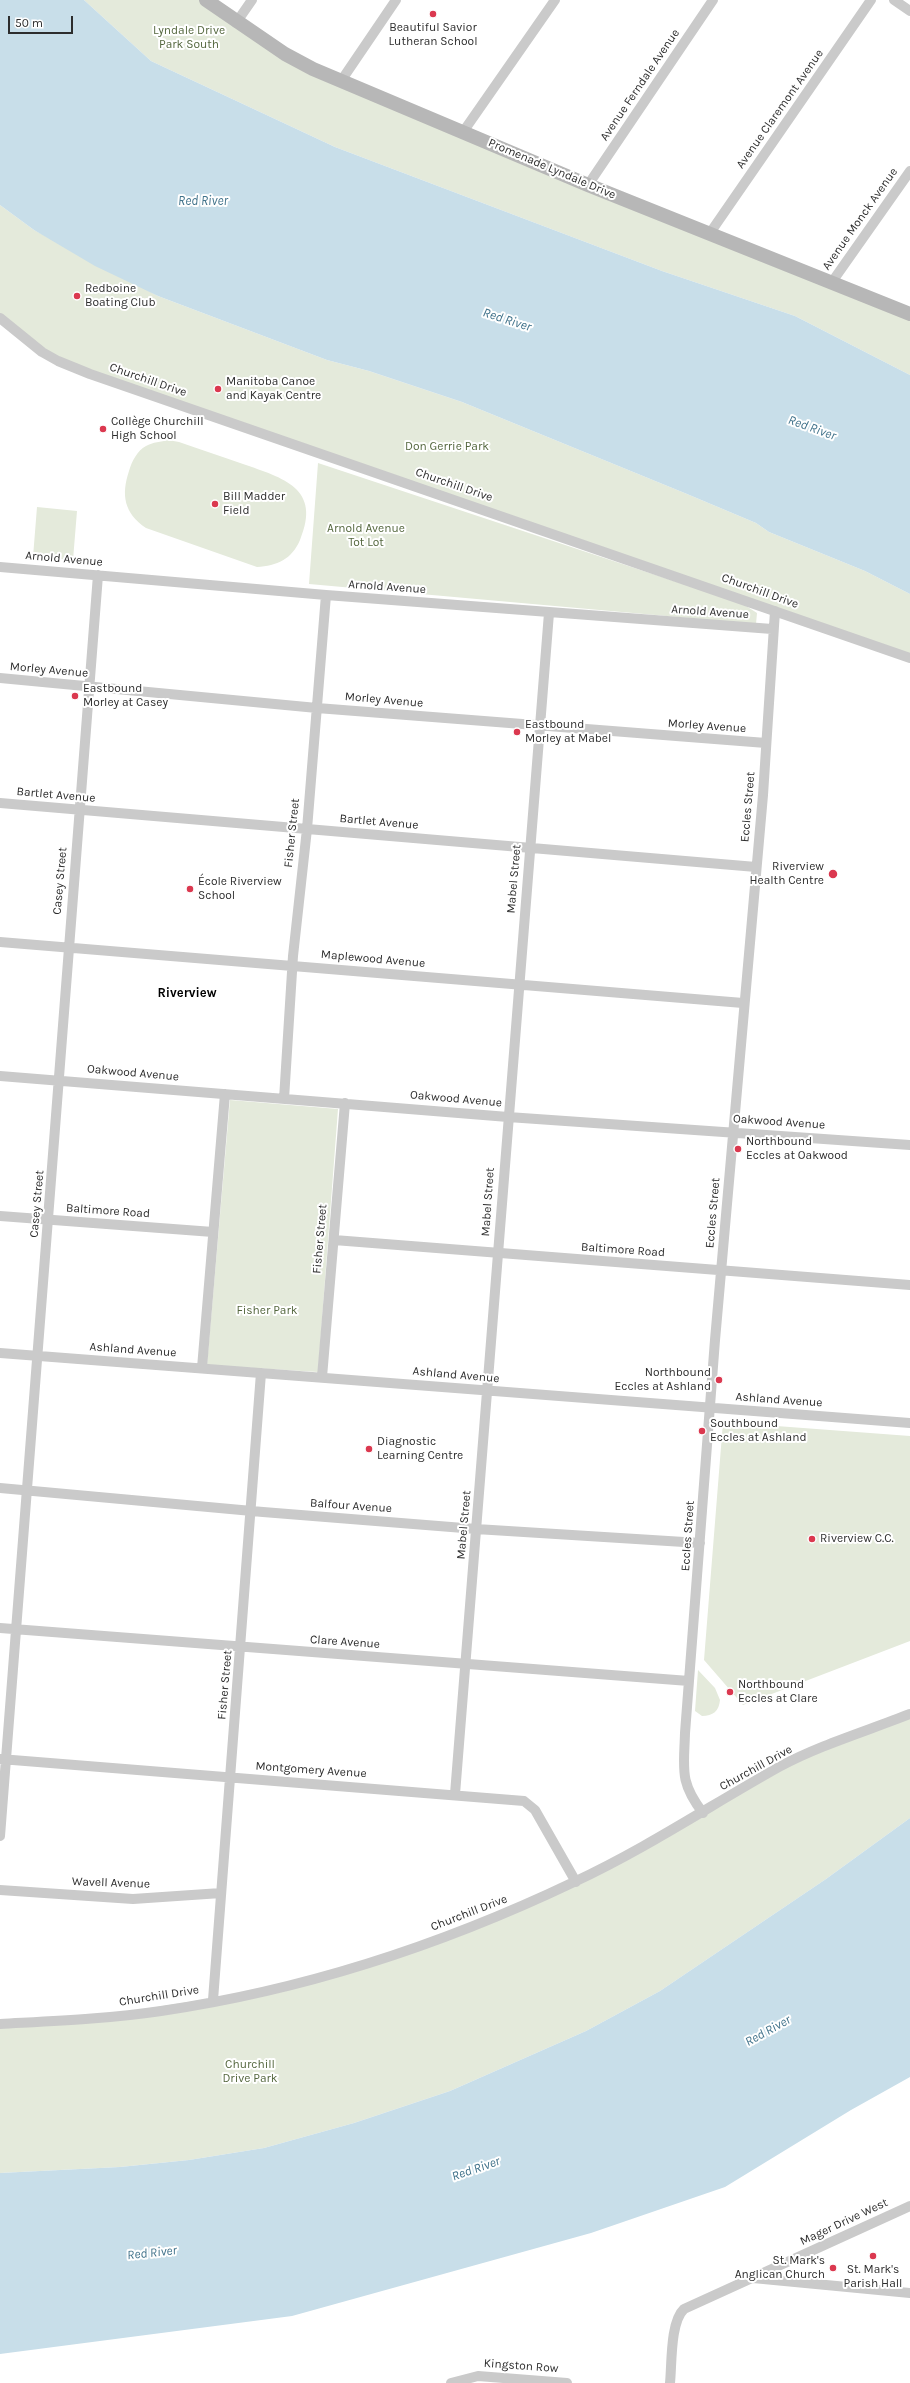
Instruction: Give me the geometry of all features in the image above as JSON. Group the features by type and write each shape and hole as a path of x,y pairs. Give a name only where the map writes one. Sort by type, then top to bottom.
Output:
{"street":[{"name":"Promenade Lyndale Drive","path":"206,0 236,23 285,54 341,80 588,185 910,314"},
{"path":"236,23 252,0"},
{"path":"341,80 396,0"},
{"path":"463,132 555,0"},
{"name":"Avenue Ferndale Avenue","path":"588,185 713,0"},
{"name":"Avenue Claremont Avenue","path":"710,233 871,0"},
{"path":"894,0 910,11"},
{"name":"Avenue Monck Avenue","path":"832,282 910,171"},
{"name":"Churchill Drive","path":"0,318 42,352 71,366 910,658"},
{"name":"Arnold Avenue","path":"0,567 549,613 772,629"},
{"name":"Casey Street","path":"0,1836 3,1759 16,1629 36,1356 49,1220 67,947 98,575"},
{"name":"Fisher Street","path":"284,1098 293,966 307,829 326,595"},
{"name":"Eccles Street","path":"703,1813 691,1798 683,1779 689,1681 721,1270 735,1132 743,1003 756,867 766,743 772,629 775,611"},
{"name":"Mabel Street","path":"455,1794 518,984 549,613"},
{"name":"Morley Avenue","path":"0,678 317,708 766,743"},
{"name":"Bartlet Avenue","path":"0,803 756,867"},
{"name":"Maplewood Avenue","path":"0,942 743,1003"},
{"name":"Oakwood Avenue","path":"0,1076 508,1117 910,1145"},
{"path":"202,1368 225,1094"},
{"name":"Fisher Street","path":"322,1377 345,1103"},
{"name":"Baltimore Road","path":"0,1216 213,1232"},
{"name":"Baltimore Road","path":"334,1240 910,1285"},
{"name":"Ashland Avenue","path":"0,1353 910,1424"},
{"name":"Fisher Street","path":"213,2000 261,1373"},
{"name":"Balfour Avenue","path":"0,1488 250,1511 476,1529 700,1543"},
{"name":"Clare Avenue","path":"0,1628 689,1681"},
{"name":"Churchill Drive","path":"0,2024 116,2016 162,2010 322,1977 403,1952 484,1922 576,1882 703,1813 801,1757 910,1714"},
{"name":"Montgomery Avenue","path":"3,1759 516,1799 531,1805 576,1882"},
{"name":"Wavell Avenue","path":"0,1890 134,1899 221,1893"},
{"name":"Mager Drive West","path":"670,2383 675,2329 678,2314 684,2309 910,2206"},
{"path":"753,2278 910,2293"},
{"name":"Kingston Row","path":"451,2383 478,2376 567,2383"}],"green space":[{"name":"Lyndale Drive Park South","path":"84,0 202,0 283,57 910,316 910,375 795,316 662,271 335,147 151,61"},
{"name":"Don Gerrie Park","path":"0,205 34,230 158,296 327,360 369,371 462,402 687,494 756,523 769,532 865,571 910,594 910,658 58,361 0,318"},
{"name":"Bill Madder Field","path":"168,440 179,442 272,474 295,488 302,497 306,508 306,522 297,547 293,552 288,557 277,563 257,567 146,528 139,522 133,516 126,503 125,488 130,467 135,457 143,448 151,444"},
{"name":"Arnold Avenue Tot Lot","path":"318,463 743,604 757,613 756,624 309,584"},
{"path":"37,507 77,511 73,560 33,557"},
{"name":"Fisher Park","path":"230,1100 338,1109 318,1372 207,1365"},
{"name":"Riverview C.C.","path":"723,1422 910,1436 910,1641 743,1705 704,1660"},
{"path":"698,1670 715,1688 720,1700 717,1710 709,1715 702,1716 695,1711"},
{"name":"Churchill Drive Park","path":"910,1714 910,1818 826,1879 660,1991 586,2031 450,2091 354,2123 264,2148 189,2160 120,2167 0,2173 0,2024 69,2021 263,1990 403,1951 576,1882 780,1767"}],"water":[{"name":"Red River","path":"0,0 84,0 151,61 335,147 662,271 795,316 910,375 910,594 865,571 769,532 756,523 462,402 369,371 327,360 158,296 95,266 34,230 0,205"},
{"name":"Red River","path":"910,1818 910,2077 851,2110 725,2187 591,2233 292,2316 0,2354 0,2173 120,2167 189,2160 264,2148 354,2123 450,2091 586,2031 660,1991 826,1879"}],"place":[{"name":"Beautiful Savior Lutheran School","path":"433,14"},
{"name":"Redboine Boating Club","path":"77,296"},
{"name":"Manitoba Canoe and Kayak Centre","path":"218,389"},
{"name":"Collège Churchill High School","path":"103,429"},
{"name":"Bill Madder Field","path":"215,504"},
{"name":"Eastbound Morley at Casey","path":"75,696"},
{"name":"Eastbound Morley at Mabel","path":"517,732"},
{"name":"Riverview Health Centre","path":"833,874"},
{"name":"École Riverview School","path":"190,889"},
{"name":"Northbound Eccles at Oakwood","path":"738,1149"},
{"name":"Northbound Eccles at Ashland","path":"719,1380"},
{"name":"Southbound Eccles at Ashland","path":"702,1431"},
{"name":"Diagnostic Learning Centre","path":"369,1449"},
{"name":"Riverview C.C.","path":"812,1539"},
{"name":"Northbound Eccles at Clare","path":"730,1692"},
{"name":"St. Mark's Parish Hall","path":"873,2256"},
{"name":"St. Mark's Anglican Church","path":"833,2268"}],"district":[{"name":"Riverview","path":"187,993"}]}
